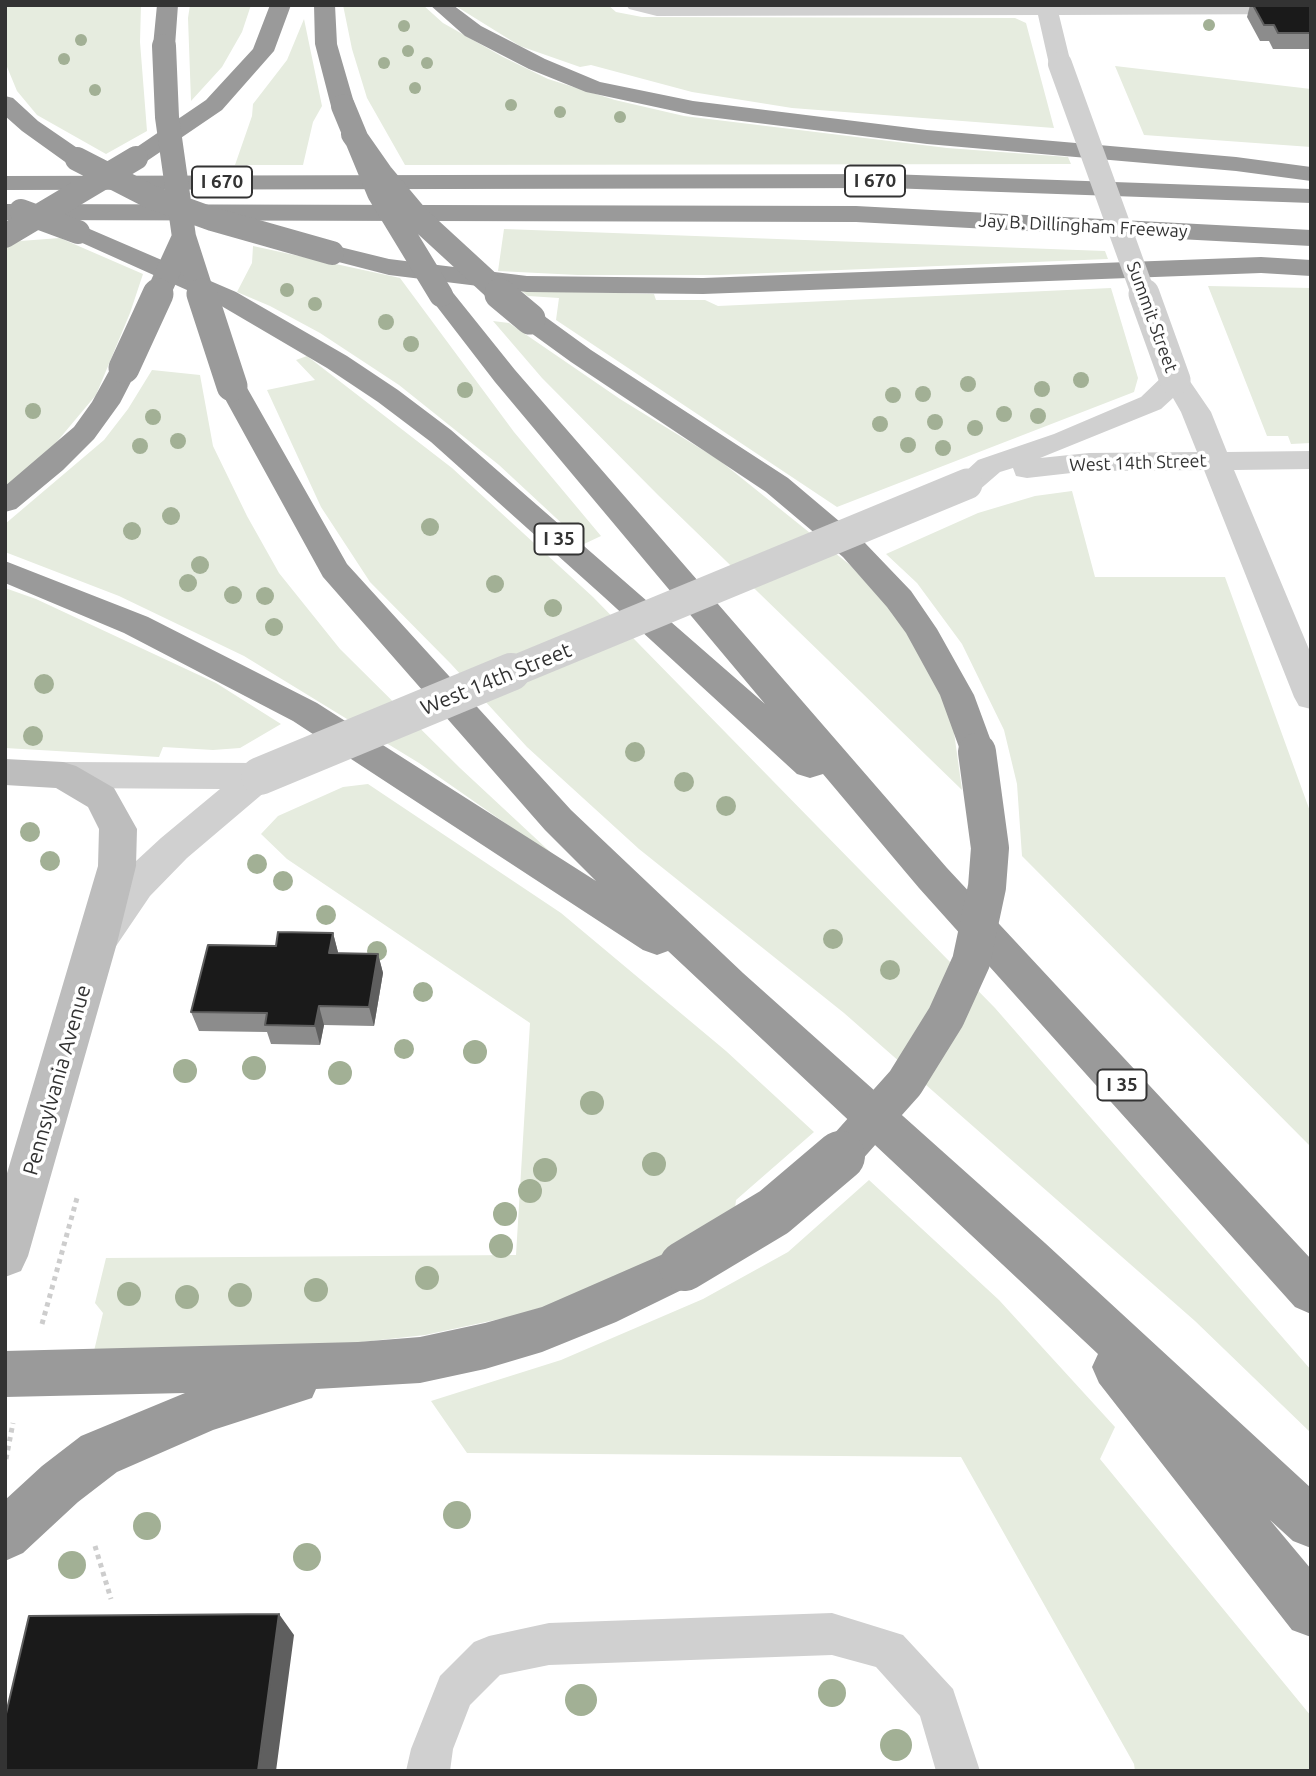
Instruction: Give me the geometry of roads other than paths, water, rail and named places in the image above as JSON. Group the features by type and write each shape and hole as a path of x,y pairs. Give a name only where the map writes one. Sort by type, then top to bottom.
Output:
{"highway":[{"path":"168,5 164,46 167,117 184,237 232,386 334,570 558,820 729,985 1029,1258 1311,1523"},
{"path":"5,236 136,158 214,106 263,51 281,5"},
{"name":"I 35","path":"324,5 326,44 353,134 379,194 442,295 505,376 933,878 1311,1292"},
{"path":"440,5 473,31 537,64 594,86 693,108 928,137 1236,164 1311,174"},
{"path":"5,103 52,144 150,197 212,219 389,267 527,284 703,286 1261,265 1311,268"},
{"path":"5,1535 60,1484 99,1454 146,1431 209,1407 286,1383 421,1360 485,1346 542,1329 684,1266 774,1212 844,1153 905,1083 946,1017 971,961 987,887 989,848 987,811 977,752 957,695 932,649 899,599 854,550 777,485 581,356 530,319 476,274 417,217 381,174 353,134"},
{"path":"5,214 47,200 136,158"},
{"name":"I 670","path":"5,183 888,181 1311,196"},
{"name":"I 35","path":"5,206 143,260 227,298 286,331 378,389 441,436 705,668 933,878"},
{"name":"Jay B. Dillingham Freeway","path":"5,214 856,214 1311,238"},
{"path":"11,498 84,433 106,403 184,237"},
{"path":"5,571 136,625 305,712 729,985"},
{"path":"1029,1258 1311,1611"},
{"path":"5,1374 358,1365 421,1360"}],"street":[{"path":"636,5 657,9 1311,8"},
{"name":"Summit Street","path":"1046,7 1060,64 1175,380 1196,412 1311,698"},
{"name":"West 14th Street","path":"967,484 989,466 1064,440 1151,402 1175,380"},
{"name":"West 14th Street","path":"5,772 260,776 967,484 1025,469 1088,462 1311,460"},
{"name":"Pennsylvania Avenue","path":"5,1256 117,866 118,829 101,798 63,775"},
{"name":"Pennsylvania Avenue","path":"97,943 136,885 173,848 260,776"}],"lane":[{"path":"428,1771 432,1749 455,1691 489,1657 549,1644 832,1634 888,1650 938,1704 958,1771"}]}
